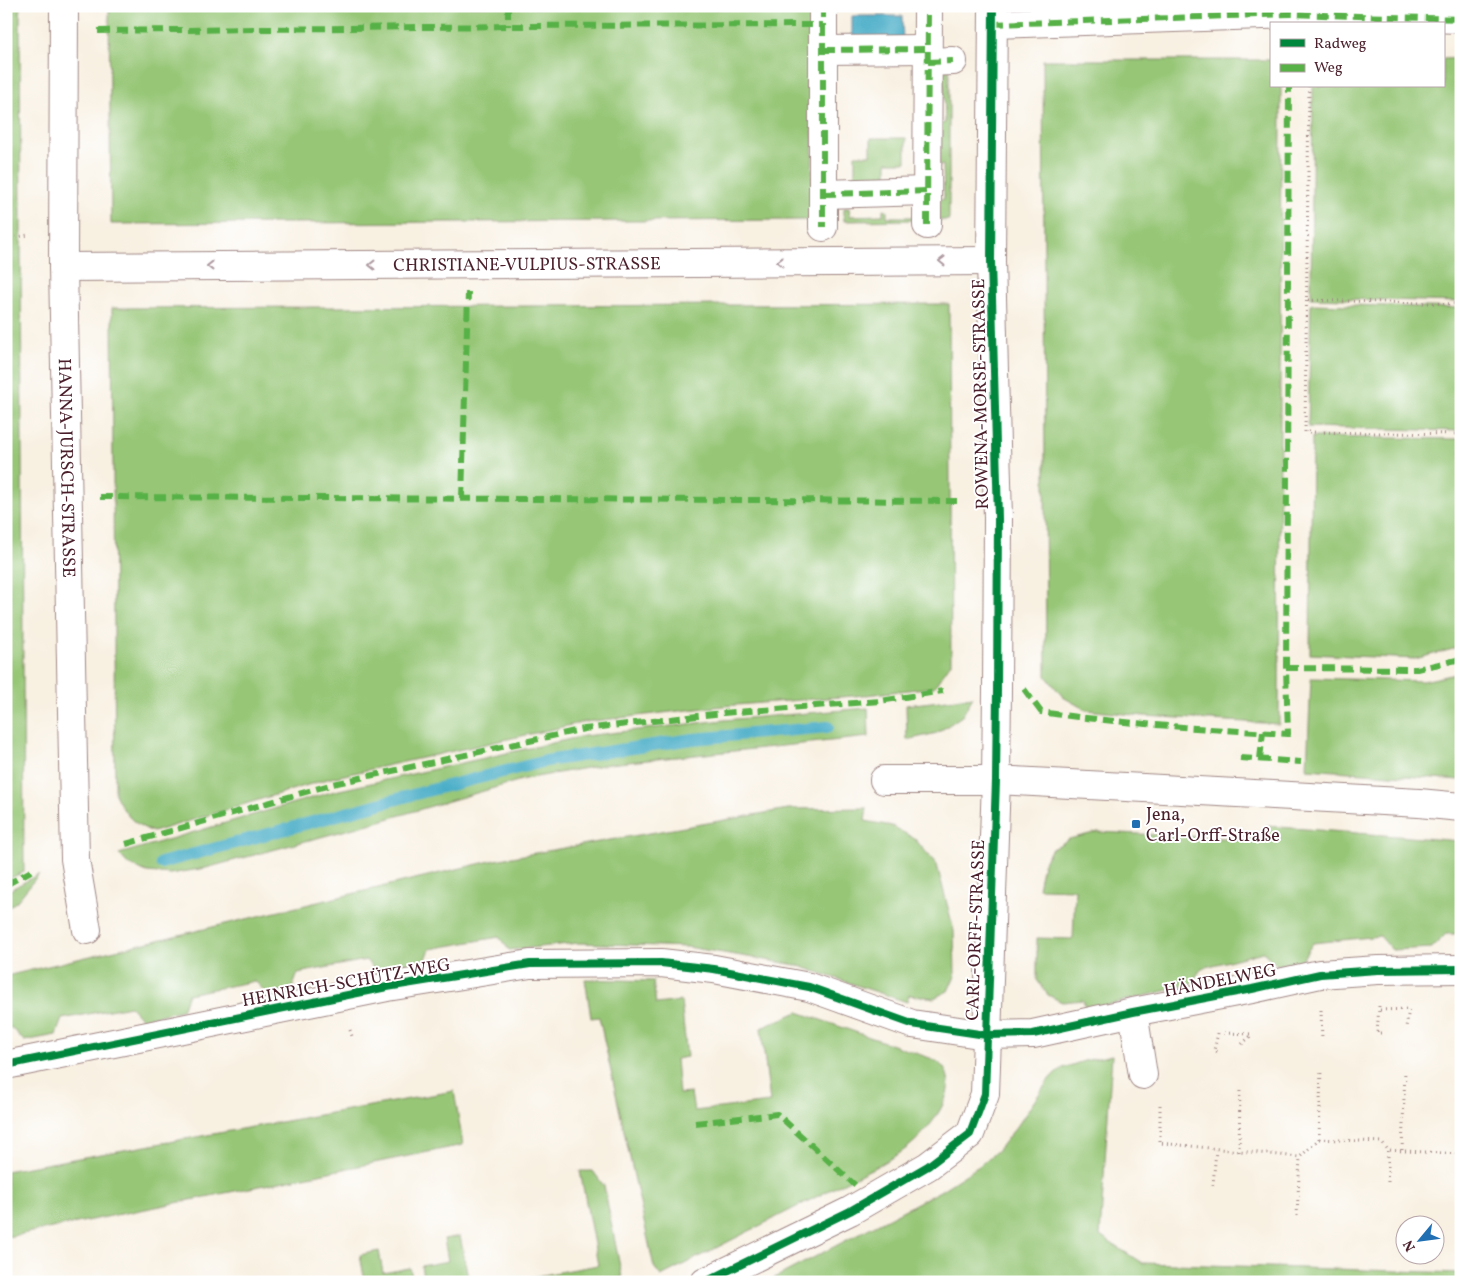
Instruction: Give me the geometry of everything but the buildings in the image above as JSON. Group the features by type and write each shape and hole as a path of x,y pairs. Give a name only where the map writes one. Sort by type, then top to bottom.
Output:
{"street":[{"name":"HANNA-JURSCH-STRASSE","path":"64,6 63,266 75,859 87,930"},
{"path":"823,6 823,227"},
{"path":"927,225 927,191 936,58 928,6"},
{"path":"993,15 1289,14 1461,19"},
{"name":"ROWENA-MORSE-STRASSE","path":"993,15 991,261 998,518 996,780"},
{"path":"822,50 936,58"},
{"path":"824,194 927,191"},
{"name":"CHRISTIANE-VULPIUS-STRASSE","path":"63,266 991,261"},
{"path":"884,780 996,780 1419,803 1461,808"},
{"name":"CARL-ORFF-STRASSE","path":"705,1282 850,1211 928,1166 970,1134 985,1094 996,780"},
{"name":"HEINRICH-SCHÜTZ-WEG","path":"6,1065 388,987 530,964 661,963 714,969 809,987 912,1024 986,1036"},
{"name":"HÄNDELWEG","path":"986,1036 1033,1034 1133,1012 1252,990 1320,974 1378,970 1461,969"},
{"path":"1133,1012 1142,1075"}],"path":[{"path":"1309,88 1305,432 1461,434"},
{"path":"6,239 29,236"},
{"path":"1308,300 1461,304"},
{"path":"1380,1010 1410,1009 1406,1027"},
{"path":"1218,1032 1253,1034 1242,1044"},
{"path":"1319,1139 1320,1069"},
{"path":"1402,1150 1405,1072"},
{"path":"1240,1089 1240,1152"},
{"path":"1160,1098 1160,1143 1216,1150 1300,1156"},
{"path":"1297,1216 1300,1156 1319,1139 1382,1142 1388,1150 1388,1182"},
{"path":"1213,1185 1216,1150"},
{"path":"1388,1150 1461,1154"}],"green space":[{"path":"6,6 20,6 24,872 6,880"},
{"path":"109,6 533,6 534,8 814,9 812,220 111,224"},
{"path":"1461,58 1461,302 1311,298 1313,88 1444,88 1444,59"},
{"path":"1043,60 1270,60 1270,88 1281,88 1279,724 1144,716 1086,710 1063,697 1046,676"},
{"path":"949,68 949,220 937,220 937,200 944,199 943,165 938,165 937,124 945,123 944,85 938,84 938,74"},
{"path":"871,138 906,138 906,162 887,162 887,181 855,181 855,155 871,155"},
{"path":"844,208 849,208 850,216 883,215 883,209 887,210 887,217 920,217 924,220 844,221"},
{"path":"949,304 951,663 934,687 866,695 723,706 585,722 331,778 153,832 134,821 122,807 115,794 112,308"},
{"path":"1311,304 1461,308 1461,431 1308,427"},
{"path":"1312,437 1461,439 1461,647 1415,659 1310,654"},
{"path":"1461,673 1461,780 1307,769 1311,678 1423,681"},
{"path":"973,697 962,716 937,733 907,740 906,705"},
{"path":"868,708 869,737 609,764 525,779 206,868 170,874 147,872 128,864 119,854 335,791 584,736 724,720"},
{"path":"867,808 865,821 892,826 915,839 937,865 954,931 955,976 948,991 934,998 909,995 907,1002 796,965 687,947 579,943 509,950 499,937 430,949 424,964 377,973 366,960 298,973 292,989 267,994 255,981 188,994 182,1010 142,1019 130,1006 62,1019 56,1035 24,1041 12,1028 6,1029 6,976 495,860 788,809"},
{"path":"1266,826 1461,841 1461,934 1446,934 1432,948 1392,950 1380,936 1313,943 1301,961 1277,965 1263,952 1202,968 1190,985 1086,1010 1083,1000 1062,1002 1048,995 1037,980 1037,938 1073,939 1075,889 1038,888 1043,864 1051,850 1069,839 1098,832 1264,840"},
{"path":"39,874 17,901 6,909 6,892"},
{"path":"585,979 653,981 656,1004 681,1001 687,1057 676,1059 679,1094 691,1093 694,1111 770,1102 761,1028 798,1012 937,1061 947,1074 946,1097 933,1121 924,1132 900,1153 661,1276 654,1267 599,1017 591,1018"},
{"path":"1112,1055 1100,1236 1142,1263 1461,1273 1461,1282 767,1282 940,1191 979,1166 998,1150 1018,1125 1050,1078 1063,1068"},
{"path":"454,1091 463,1145 7,1237 6,1171"},
{"path":"580,1171 593,1171 604,1186 623,1282 505,1282 598,1265"},
{"path":"460,1236 469,1282 424,1282 421,1266 448,1261 444,1239"},
{"path":"379,1251 383,1273 410,1268 413,1282 365,1282 360,1255"}],"water":[{"path":"852,16 902,16 903,42 852,42"}],"waterway":[{"path":"161,863 546,761 693,739 828,727"}],"marked path":[{"path":"508,6 508,26"},
{"path":"823,6 823,227"},
{"path":"927,225 928,6"},
{"path":"993,24 1289,14 1461,19"},
{"path":"98,31 508,26 823,25"},
{"path":"823,50 927,49"},
{"path":"928,62 953,61"},
{"path":"1024,689 1041,712 1134,723 1288,734 1286,668 1289,88"},
{"path":"824,194 927,191"},
{"path":"462,499 468,292"},
{"path":"100,497 957,501"},
{"path":"1286,668 1417,669 1461,659"},
{"path":"126,844 333,784 584,729 723,713 880,701 943,691"},
{"path":"1260,759 1263,732"},
{"path":"1240,758 1301,762"},
{"path":"6,885 31,871"},
{"path":"695,1123 777,1114 855,1185"}],"cycle path":[{"path":"705,1282 850,1211 928,1166 970,1134 985,1094 996,780 997,690 998,518 991,261 993,6"},
{"path":"6,1065 387,987 530,964 661,963 714,969 809,987 912,1024 986,1035 1033,1034 1320,974 1378,970 1461,969"}],"place":[{"name":"Jena, Carl-Orff-Straße","path":"1136,824"}]}
